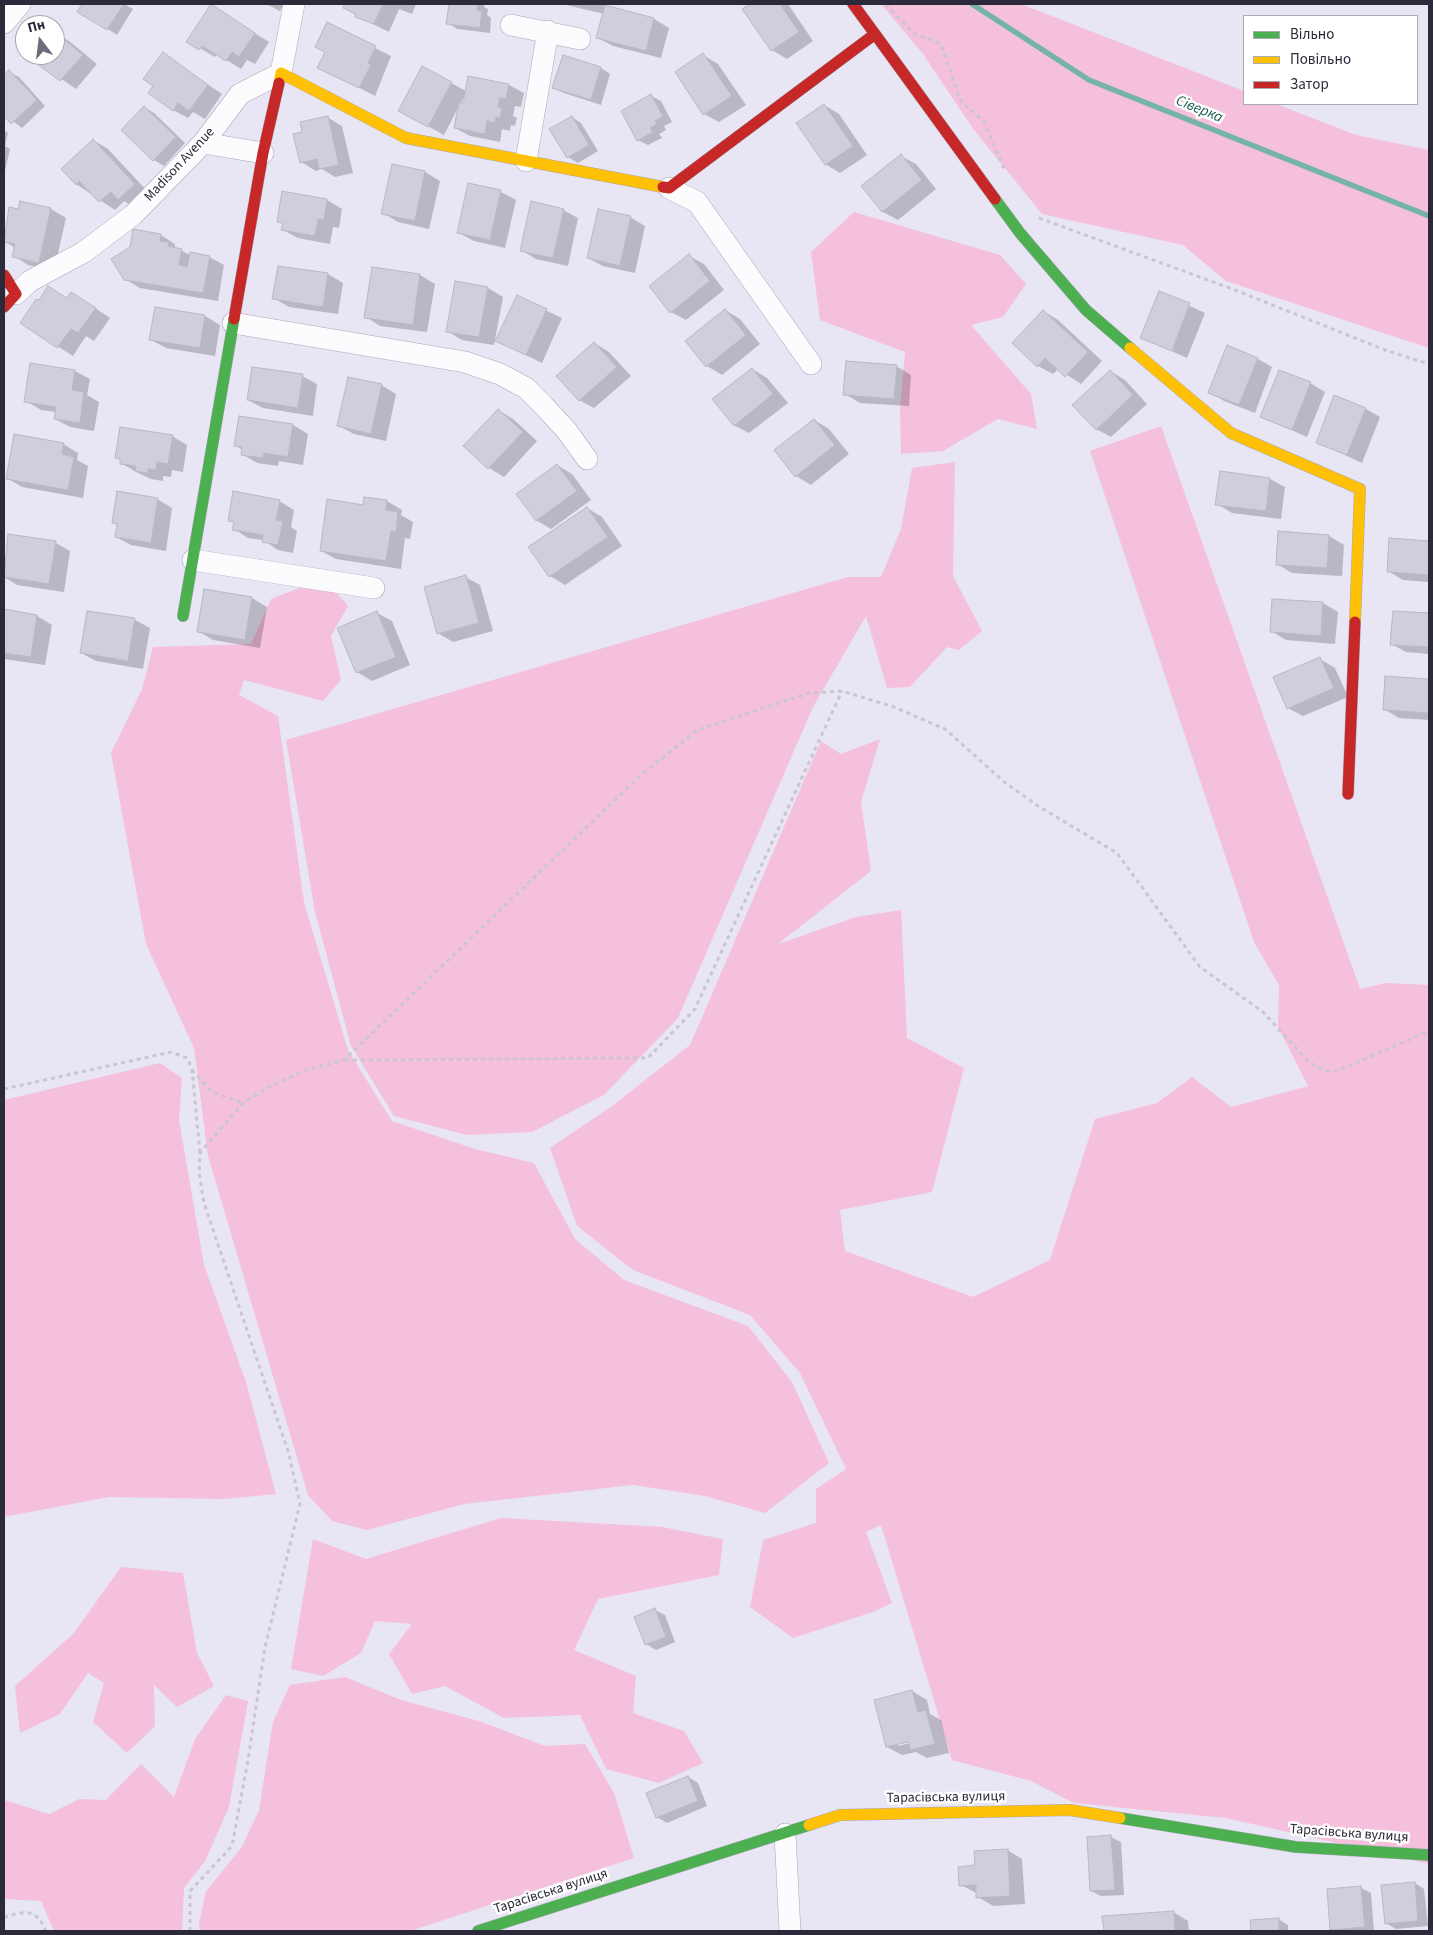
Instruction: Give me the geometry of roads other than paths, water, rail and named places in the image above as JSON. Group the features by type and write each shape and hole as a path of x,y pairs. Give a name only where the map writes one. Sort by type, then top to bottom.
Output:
{"street":[{"path":"4,22 20,4"},
{"path":"183,616 263,153 294,4"},
{"path":"853,4 1020,233 1086,310 1230,433 1360,489 1348,794"},
{"path":"510,25 548,31 580,39"},
{"path":"526,161 548,31"},
{"path":"669,188 875,34"},
{"path":"281,73 406,138 669,188 697,202 811,364"},
{"name":"Madison Avenue","path":"10,300 30,281 84,252 133,215 203,142 240,94 281,73"},
{"path":"203,142 263,153"},
{"path":"4,275 10,300"},
{"path":"233,323 465,362 500,374 526,388 567,431 587,459"},
{"path":"193,560 374,588"},
{"name":"Тарасівська вулиця","path":"478,1931 840,1815 1070,1810 1296,1847 1429,1855"},
{"path":"785,1834 790,1931"}],"waterway":[{"name":"Сіверка","path":"972,4 1089,80 1429,216"}]}
